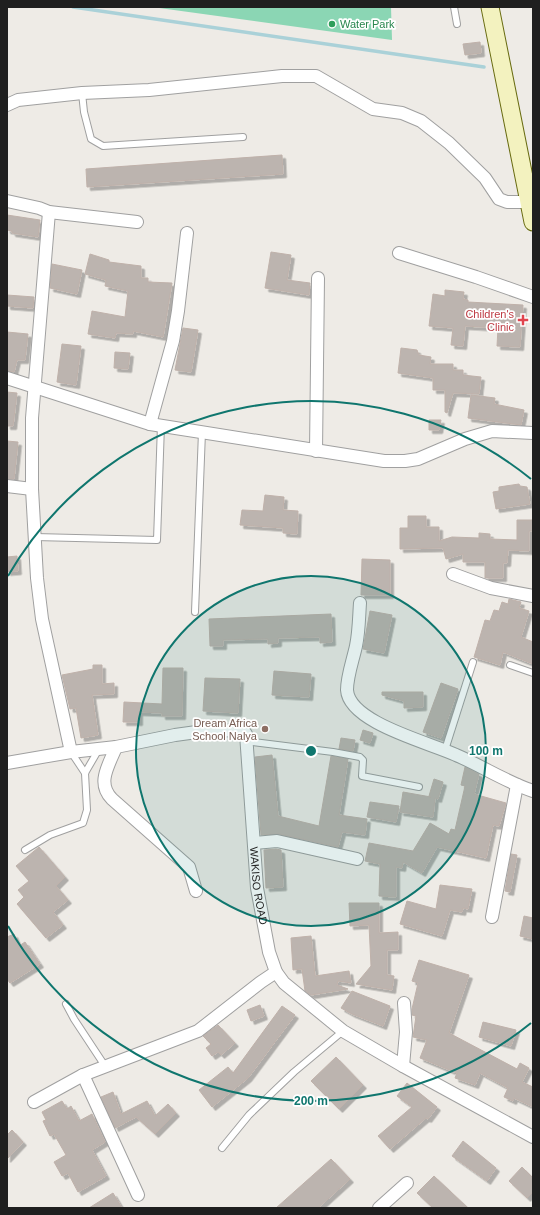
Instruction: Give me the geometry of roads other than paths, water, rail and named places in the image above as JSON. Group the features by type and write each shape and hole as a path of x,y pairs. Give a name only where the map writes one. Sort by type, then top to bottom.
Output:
{"main road":[{"path":"490,7 533,222"}],"street":[{"path":"7,105 18,100 82,93 149,90 282,76 316,76 373,109 402,113 421,121 448,143 485,178 499,199 508,202 529,202"},
{"path":"7,201 39,208 49,212 137,222"},
{"path":"49,212 34,385 32,418 32,489 37,578 42,618 71,752"},
{"path":"155,424 173,341 187,233"},
{"path":"399,253 476,277 533,298"},
{"path":"316,451 318,278"},
{"path":"7,378 34,385 155,424 384,461 405,461 418,459 465,439 492,431 533,433"},
{"path":"7,486 32,489"},
{"path":"453,574 491,588 533,596"},
{"path":"360,603 357,644 347,691 352,704 387,728 445,750 517,785 533,791"},
{"path":"7,763 71,752 116,747 175,735 204,731 243,730 246,734 245,741"},
{"name":"WAKISO ROAD","path":"245,741 258,888 269,952 276,972 284,983 296,994 343,1031 403,1066 533,1137"},
{"path":"116,747 105,776 103,784 105,790 112,799 189,867 196,891"},
{"path":"492,917 517,785"},
{"path":"254,843 278,841 357,859"},
{"path":"34,1102 83,1076 106,1066 198,1031 276,972"},
{"path":"403,1066 406,1032 404,1003"},
{"path":"83,1076 138,1195"},
{"path":"379,1208 407,1183"}],"lane":[{"path":"454,7 457,24"},
{"path":"82,93 84,112 91,139 103,146 243,137"},
{"path":"35,537 158,540 155,424"},
{"path":"195,612 202,432"},
{"path":"445,750 473,662"},
{"path":"510,665 533,673"},
{"path":"245,741 333,752 360,757 363,760 362,776 419,787"},
{"path":"85,773 100,749"},
{"path":"25,850 50,835 84,823 87,810 85,773 71,752"},
{"path":"66,1004 74,1019 106,1066"},
{"path":"222,1148 249,1115 294,1072 343,1031"}],"waterway":[{"path":"73,7 484,67"}],"place":[{"name":"Water Park","path":"332,24"},
{"name":"Children's Clinic","path":"523,320"},
{"name":"Dream Africa School Nalya","path":"265,729"}]}
